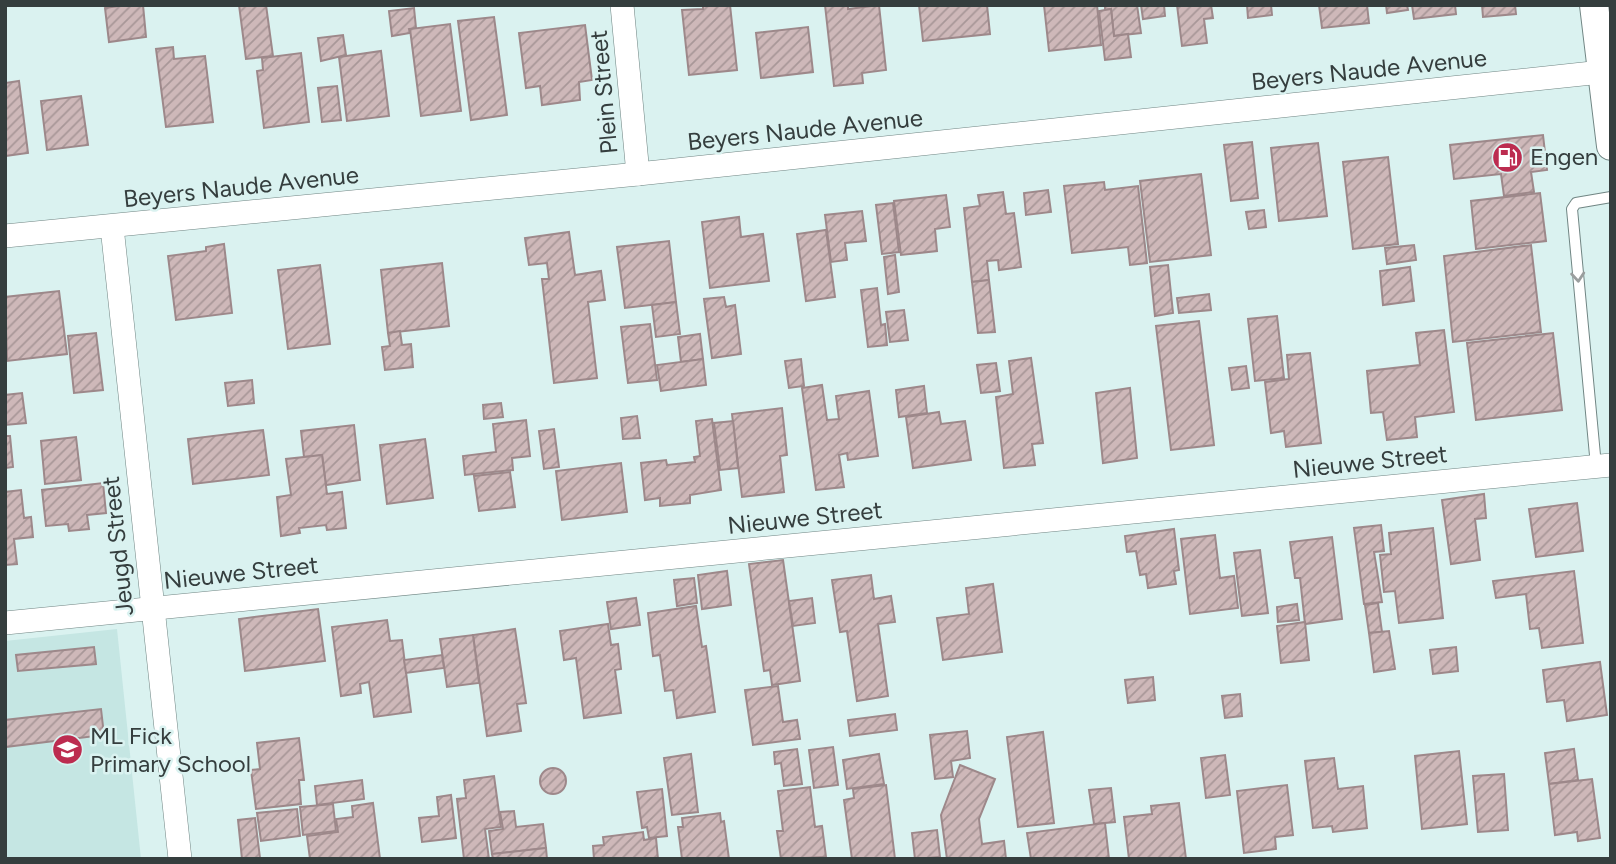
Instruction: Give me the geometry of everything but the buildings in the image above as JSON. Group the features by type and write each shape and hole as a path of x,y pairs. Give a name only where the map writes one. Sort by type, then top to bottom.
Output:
{"street":[{"name":"Plein Street","path":"622,5 638,174"},
{"path":"1594,5 1606,72 1611,146"},
{"name":"Beyers Naude Avenue","path":"5,236 638,174 1606,72"},
{"name":"Jeugd Street","path":"112,227 180,859"},
{"name":"Nieuwe Street","path":"5,623 1604,466"}],"lane":[{"path":"1604,466 1572,209 1576,203 1611,197"}],"shaded area":[{"name":"ML Fick Primary School","path":"117,629 141,859 5,859 5,641"}],"place":[{"name":"Engen","path":"1507,157"},
{"name":"ML Fick Primary School","path":"67,750"}]}
